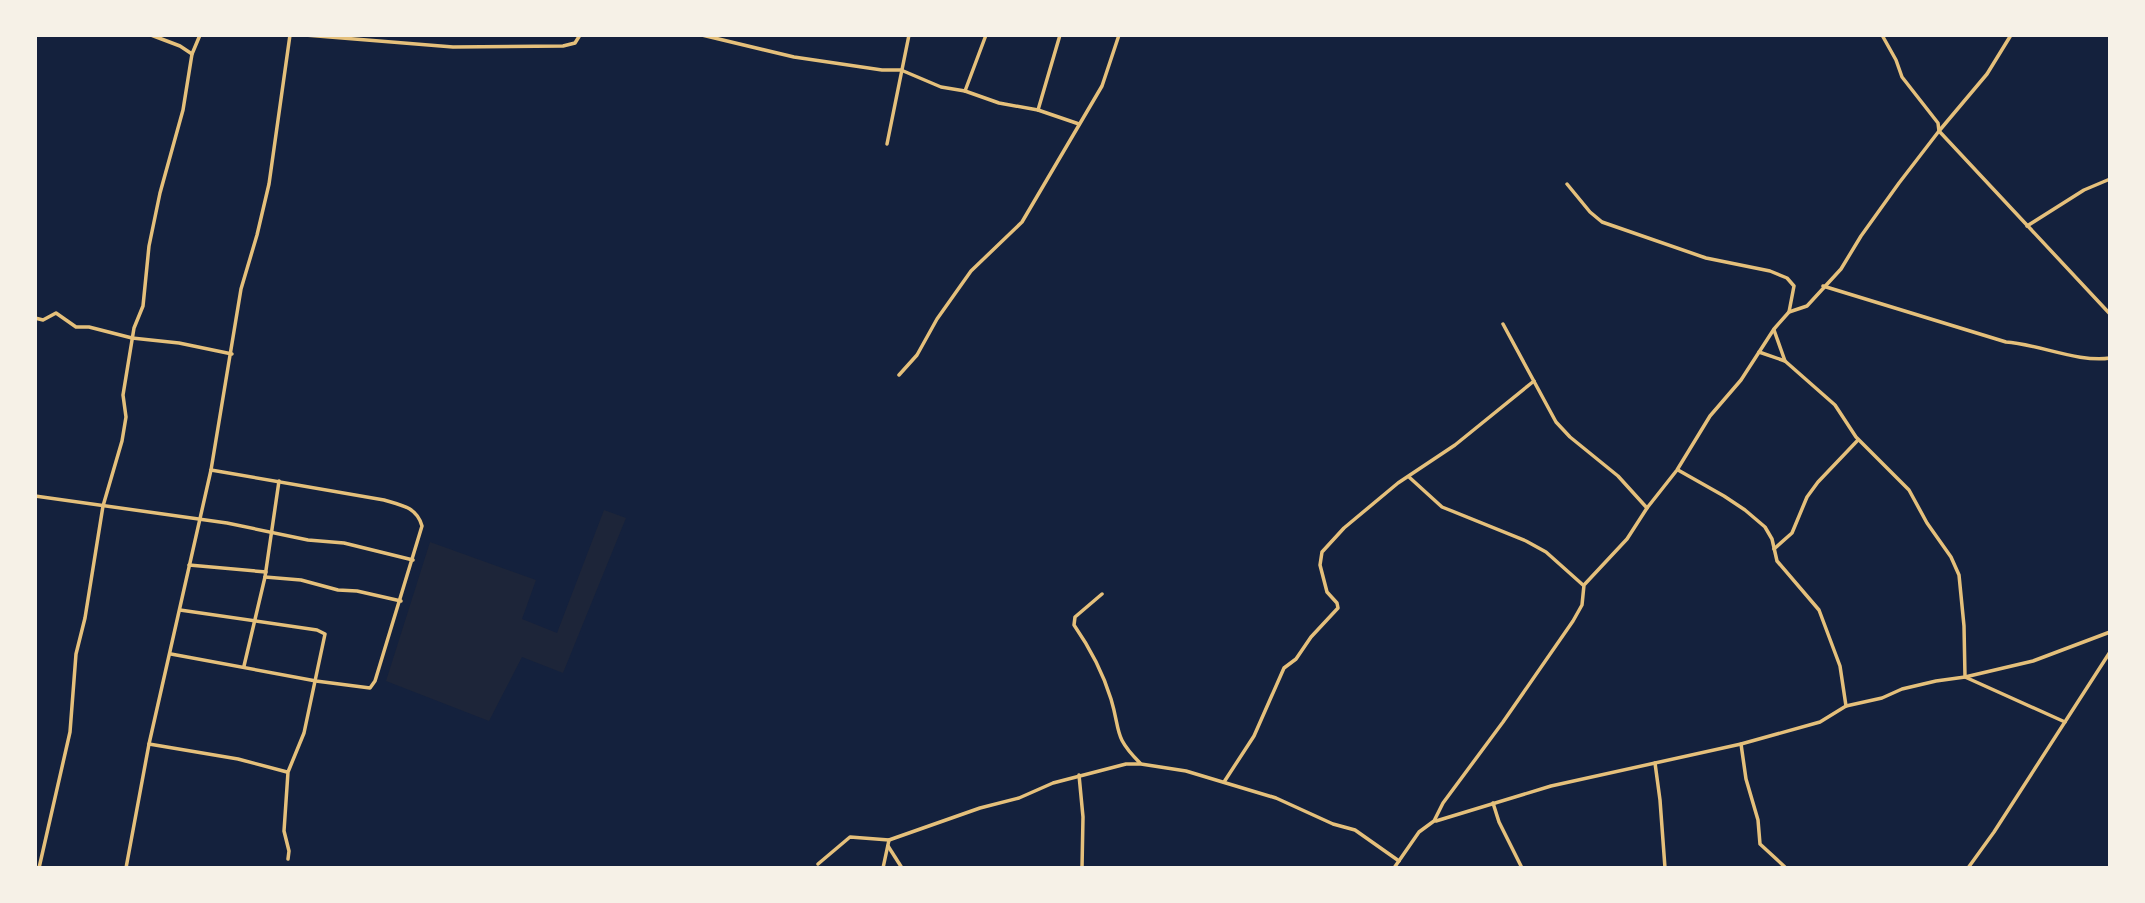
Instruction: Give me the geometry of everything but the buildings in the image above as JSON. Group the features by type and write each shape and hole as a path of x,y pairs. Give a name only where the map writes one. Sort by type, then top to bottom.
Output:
{"street":[{"path":"151,35 180,46 192,54"},
{"path":"39,868 70,732 76,654 85,618 103,506 122,441 126,417 123,395 132,338 143,306 149,246 160,193 183,110 192,54 200,35"},
{"path":"126,868 149,744 201,521 232,354 241,289 269,184 290,35"},
{"path":"305,35 373,38 453,47 563,46 575,43 580,35"},
{"path":"704,35 794,57 882,70 901,70 942,87 965,91 999,103 1038,110 1079,124"},
{"path":"887,144 909,35"},
{"path":"965,91 986,35"},
{"path":"1038,110 1060,35"},
{"path":"899,375 917,355 937,319 971,271 1023,222 1102,86 1119,35"},
{"path":"1882,35 1902,77 1938,123 1939,131 2110,314"},
{"path":"1434,821 1443,803 1573,621 1582,605 1584,585 1627,539 1677,470 1710,416 1728,397 1774,329 1789,312 1807,306 1841,269 1861,236 1939,131 1987,74 2011,35"},
{"path":"2026,227 2084,190 2110,179"},
{"path":"1567,184 1602,222 1706,258 1787,278 1794,286 1789,312"},
{"path":"1823,286 2006,342 2026,343 2098,360 2110,358"},
{"path":"35,318 43,320 56,313 76,327 102,329 132,338 179,342 232,354"},
{"path":"1503,324 1556,422 1570,437 1618,476 1647,508"},
{"path":"1774,329 1785,361"},
{"path":"1759,352 1785,361 1835,405 1858,440 1909,490 1927,523 1951,557 1959,575 1965,677"},
{"path":"1224,782 1254,736 1284,668 1296,659 1311,637 1338,608 1337,603 1326,592 1320,565 1322,552 1344,528 1398,483 1455,445 1534,382"},
{"path":"1774,549 1792,533 1807,497 1818,482 1858,440"},
{"path":"171,654 316,681 370,688 375,681 401,601 422,526 419,517 407,506 211,470"},
{"path":"1677,470 1745,510 1765,527 1772,539 1777,561 1819,610 1840,666 1846,706"},
{"path":"1409,477 1442,507 1526,541 1546,552 1584,585"},
{"path":"244,666 266,575 279,481"},
{"path":"35,496 272,532 308,540 344,543 413,560"},
{"path":"189,565 300,580 401,601"},
{"path":"1102,594 1075,617 1074,625 1102,673 1112,701 1122,745 1142,764"},
{"path":"180,610 317,630 325,634 304,733 288,772 284,831 289,851 288,859"},
{"path":"1394,868 1419,832 1434,821 1600,774 1741,744 1820,722 1846,706 1936,681 2033,661 2110,632"},
{"path":"1968,868 2110,652"},
{"path":"1965,677 2066,722"},
{"path":"149,744 288,772"},
{"path":"1741,744 1745,779 1758,820 1760,844 1786,868"},
{"path":"1655,763 1665,868"},
{"path":"818,864 850,837 890,840 1079,775 1126,764 1186,771 1276,798 1333,824 1355,830 1399,861"},
{"path":"1079,775 1083,817 1083,868"},
{"path":"1493,803 1499,822 1522,868"},
{"path":"883,868 890,840"},
{"path":"888,846 902,868"}],"shaded area":[{"path":"604,510 626,518 563,673 522,657 489,721 386,681 430,542 536,580 522,619 557,633"}]}
